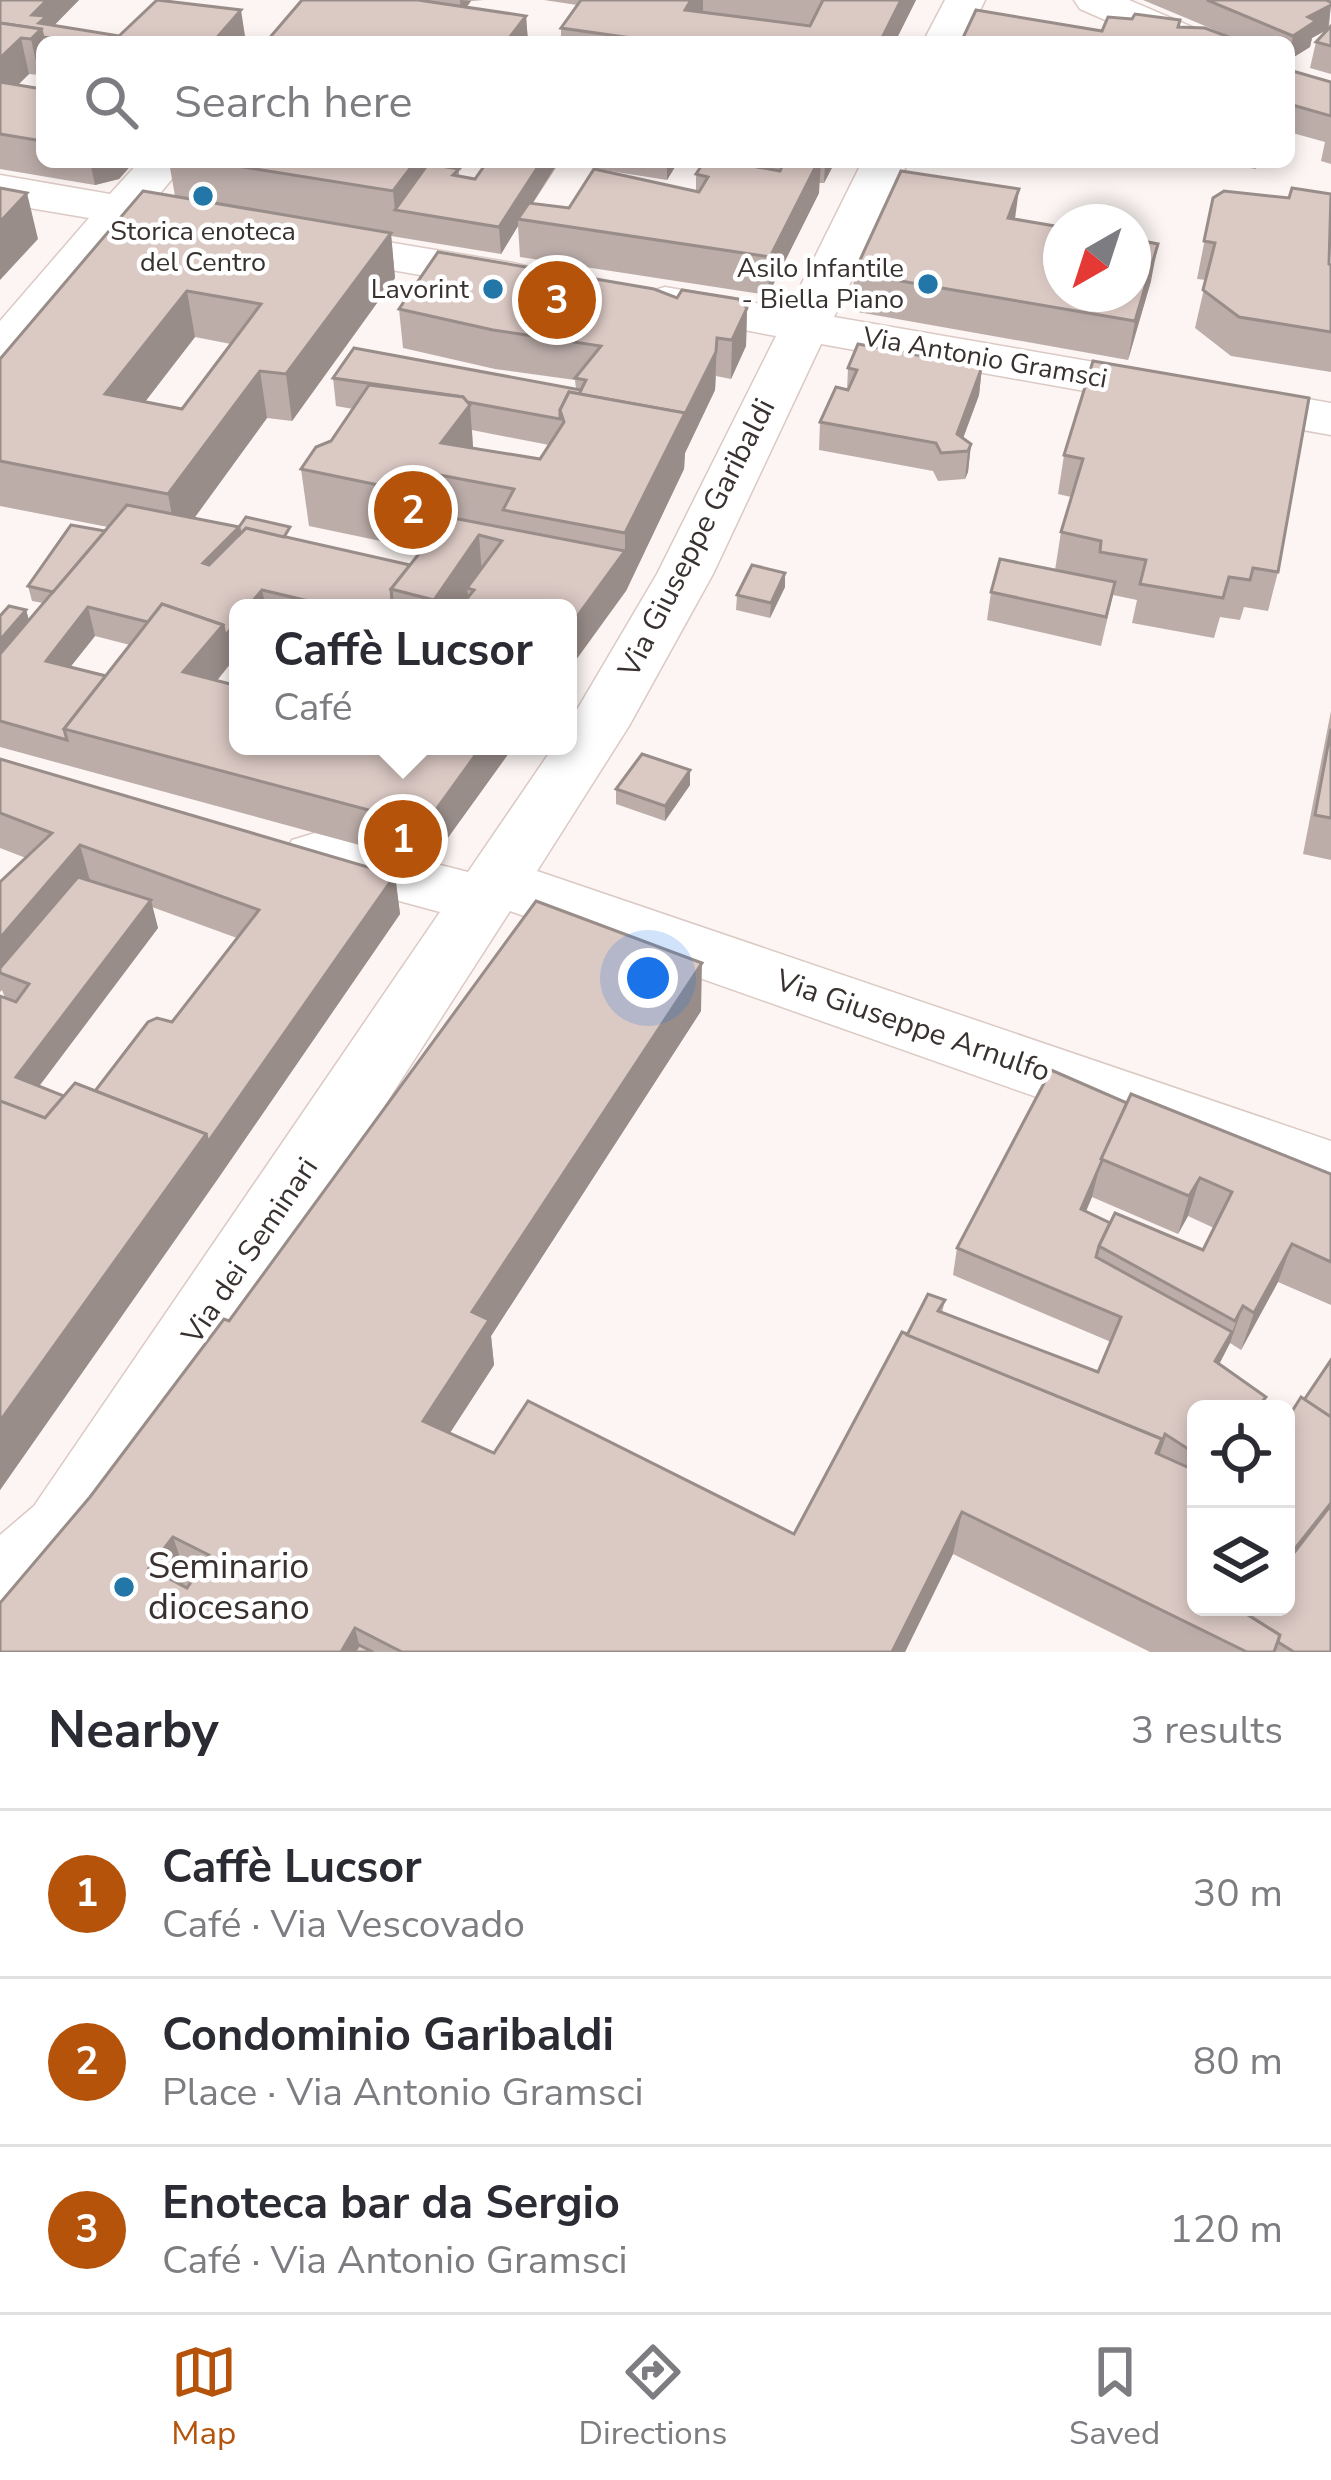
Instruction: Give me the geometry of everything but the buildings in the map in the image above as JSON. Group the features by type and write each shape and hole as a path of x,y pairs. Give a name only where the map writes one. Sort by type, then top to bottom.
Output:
{"street":[{"path":"947,36 965,0"},
{"path":"1094,0 1177,36"},
{"path":"0,352 158,168"},
{"name":"Via Giuseppe Garibaldi","path":"489,891 587,745 674,593 882,168"},
{"name":"Via Antonio Gramsci","path":"0,189 1331,419"},
{"name":"Via Giuseppe Arnulfo","path":"254,840 489,891 1331,1171"},
{"name":"Via dei Seminari","path":"0,1588 63,1533 489,891"}],"place":[{"name":"Storica enoteca del Centro","path":"203,196"},
{"name":"Asilo Infantile - Biella Piano","path":"928,284"},
{"name":"Lavorint","path":"493,289"},
{"name":"Enoteca bar da Sergio","path":"557,300"},
{"name":"Condominio Garibaldi","path":"413,510"},
{"name":"Caffè Lucsor","path":"403,839"},
{"name":"Seminario diocesano","path":"124,1587"}]}
